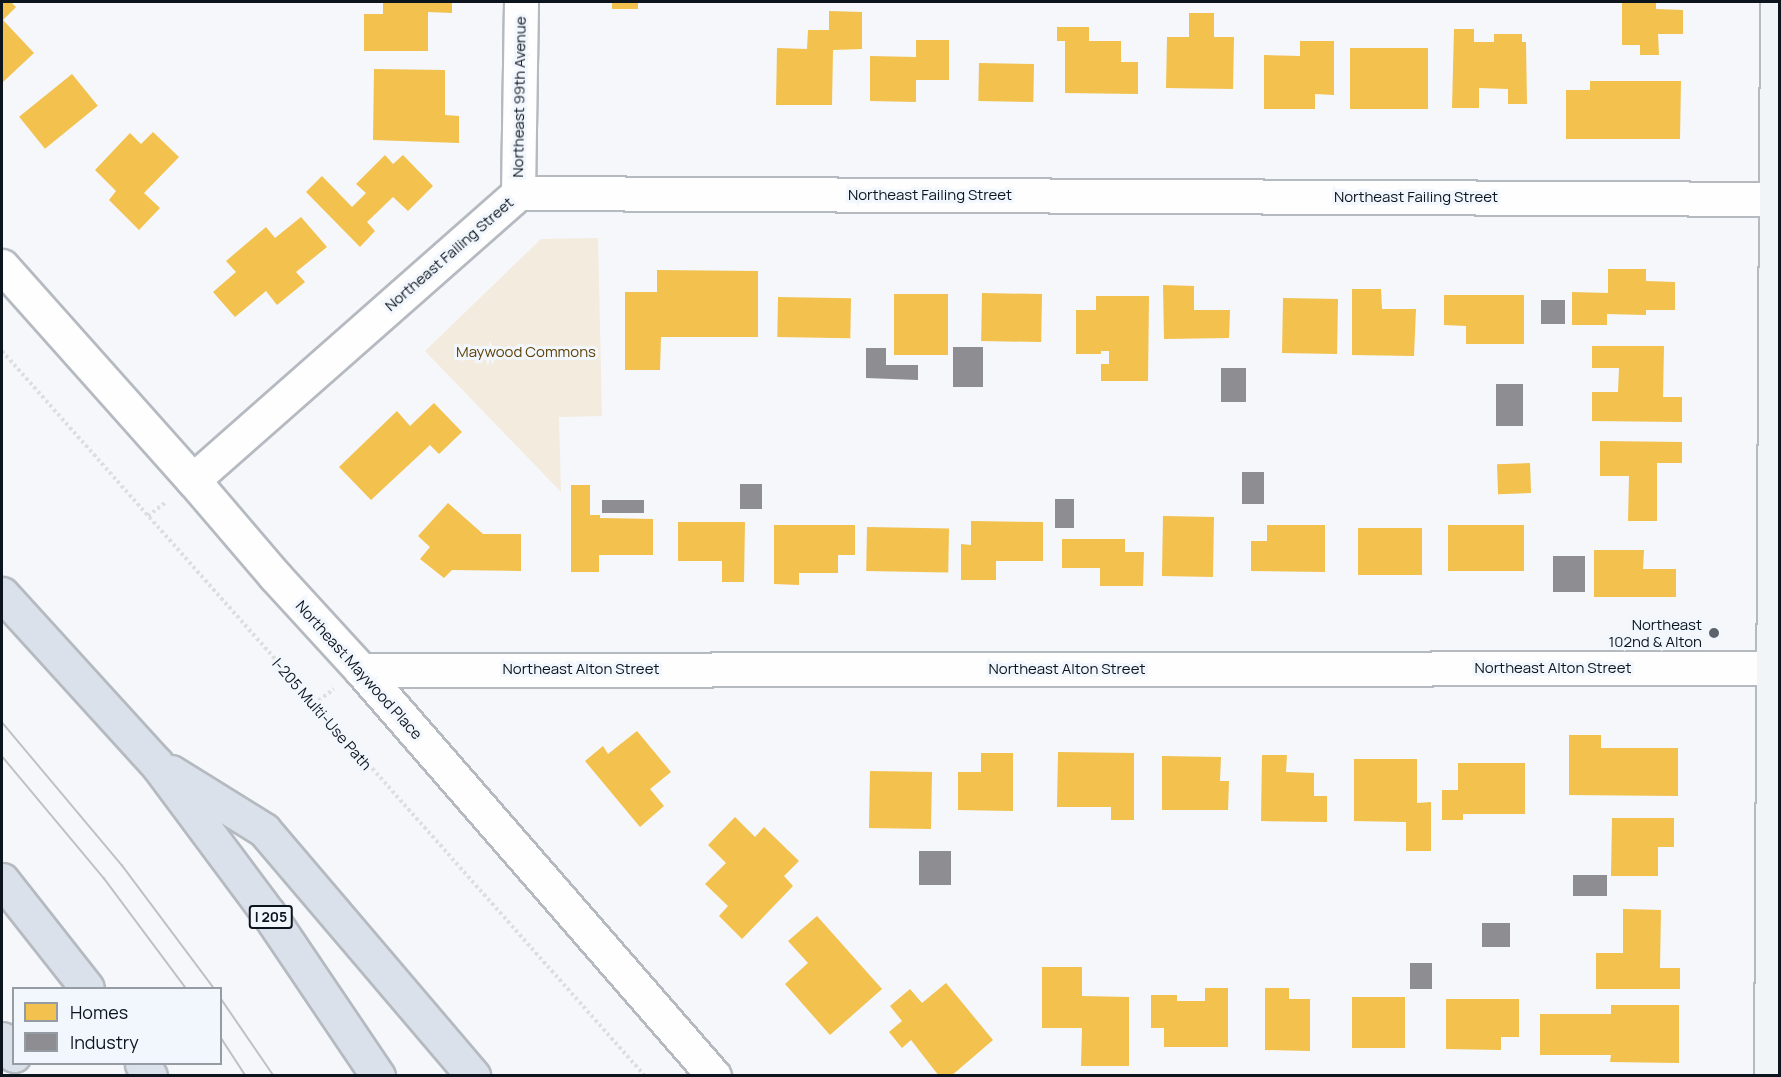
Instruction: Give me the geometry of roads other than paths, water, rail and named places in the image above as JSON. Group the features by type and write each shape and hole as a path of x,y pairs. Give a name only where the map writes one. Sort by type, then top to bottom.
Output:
{"highway":[{"name":"I 205","path":"2,594 156,763 268,913 378,1076"},
{"path":"156,763 264,830 473,1076"},
{"path":"2,880 86,987"},
{"path":"2,1039 12,1052"}],"main road":[{"path":"1771,1076 1775,923 1773,668 1777,2"}],"street":[{"name":"Northeast 99th Avenue","path":"518,193 521,2"},
{"name":"Northeast Failing Street","path":"193,480 518,193 1776,199"},
{"name":"Northeast Maywood Place","path":"2,266 193,480 274,576 361,670 714,1076"},
{"name":"Northeast Alton Street","path":"361,670 1773,668"}],"tram line":[{"path":"2,722 122,865 213,987"},
{"path":"2,756 104,878 185,987"},
{"path":"222,1000 274,1076"},
{"path":"222,1039 246,1076"}],"place":[{"name":"Northeast 102nd & Alton","path":"1714,633"}],"park label":[{"name":"Maywood Commons","path":"526,352"}]}
